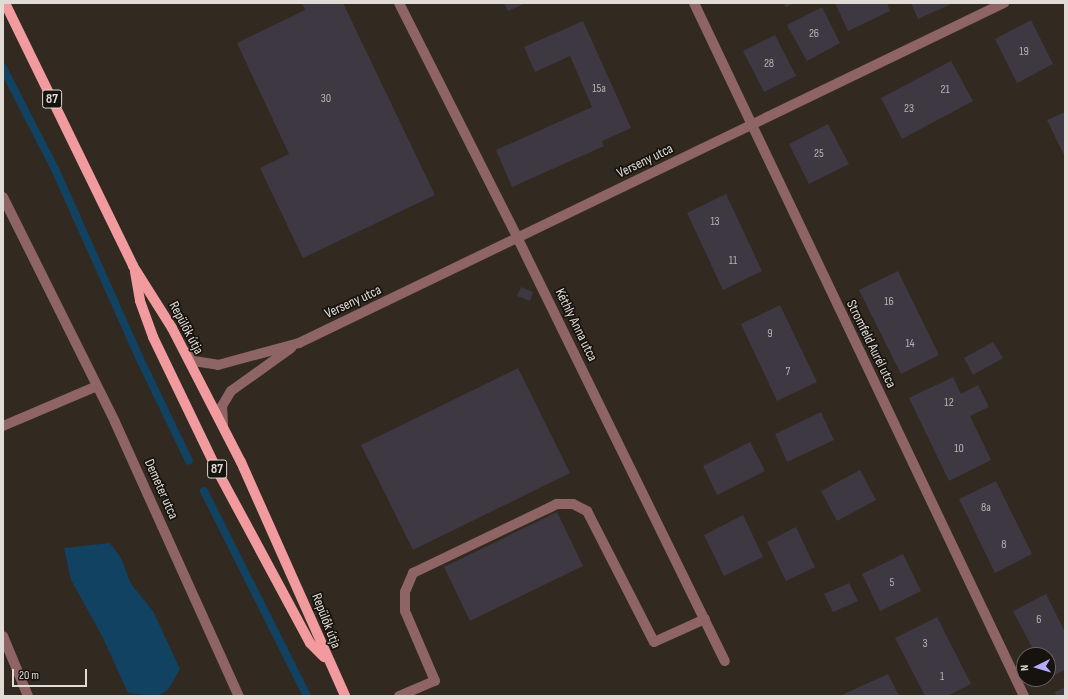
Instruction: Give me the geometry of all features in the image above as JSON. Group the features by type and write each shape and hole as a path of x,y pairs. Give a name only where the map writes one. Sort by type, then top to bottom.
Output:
{"main road":[{"name":"Repülők útja","path":"6,3 133,266 180,344 241,462 297,584 326,659"},
{"name":"Repülők útja","path":"133,266 142,308 186,406 256,545 306,636 326,659"},
{"name":"87","path":"326,659 345,696"}],"street":[{"name":"Kéthly Anna utca","path":"399,3 518,239 725,661"},
{"name":"Stromfeld Aurél utca","path":"694,3 1024,696"},
{"name":"Verseny utca","path":"180,344 194,361 218,365 298,343 518,239 1004,3"},
{"path":"3,197 95,387 3,426"},
{"name":"Verseny utca","path":"228,439 220,415 228,395 298,343"},
{"name":"Demeter utca","path":"95,387 126,447 239,696"},
{"path":"399,696 435,681 406,611 405,592 413,573 557,504 573,504 587,511 654,642 705,619"},
{"path":"3,636 28,696"}],"water":[{"path":"110,543 121,558 131,584 153,611 180,669 168,690 157,696 128,693 102,636 71,580 64,548"}],"building":[{"path":"302,3 343,3 435,195 303,258 260,168 289,154 237,43 305,10"},
{"path":"504,3 526,3 508,11"},
{"path":"784,3 795,3 786,7"},
{"path":"835,3 887,3 890,11 848,31"},
{"path":"911,3 948,3 949,5 918,19"},
{"path":"822,7 840,43 807,61 787,25"},
{"path":"1031,20 1053,64 1017,83 995,39"},
{"path":"583,21 631,128 602,141 604,146 512,187 496,150 592,107 570,56 535,72 524,47"},
{"path":"775,35 796,76 764,92 743,51"},
{"path":"951,61 973,101 902,139 881,98"},
{"path":"1065,112 1065,154 1064,155 1047,120"},
{"path":"828,124 849,164 809,184 789,144"},
{"path":"726,194 762,271 723,290 687,213"},
{"path":"898,271 939,355 901,374 859,290"},
{"path":"521,287 533,292 530,301 517,296"},
{"path":"780,305 817,382 777,401 741,324"},
{"path":"993,342 1003,358 973,375 964,358"},
{"path":"518,368 570,473 413,550 361,445"},
{"path":"953,377 961,394 978,385 989,407 970,416 991,460 949,481 909,398"},
{"path":"821,412 834,440 787,462 775,434"},
{"path":"750,442 765,471 717,495 703,466"},
{"path":"860,470 876,500 837,521 821,491"},
{"path":"996,481 1032,554 995,573 959,499"},
{"path":"557,512 583,566 470,621 444,567"},
{"path":"743,515 763,557 724,576 704,535"},
{"path":"796,527 815,567 786,581 767,542"},
{"path":"903,554 921,591 880,611 862,574"},
{"path":"849,583 858,601 833,612 824,594"},
{"path":"1046,594 1065,632 1065,670 1056,674 1056,647 1032,647 1013,611"},
{"path":"937,617 971,684 947,696 925,696 895,638"},
{"path":"888,674 899,696 840,696"},
{"path":"1065,687 1065,696 1056,696 1055,692"}],"waterway":[{"path":"3,68 55,169 139,357 189,461"},
{"path":"204,491 307,696"}]}
